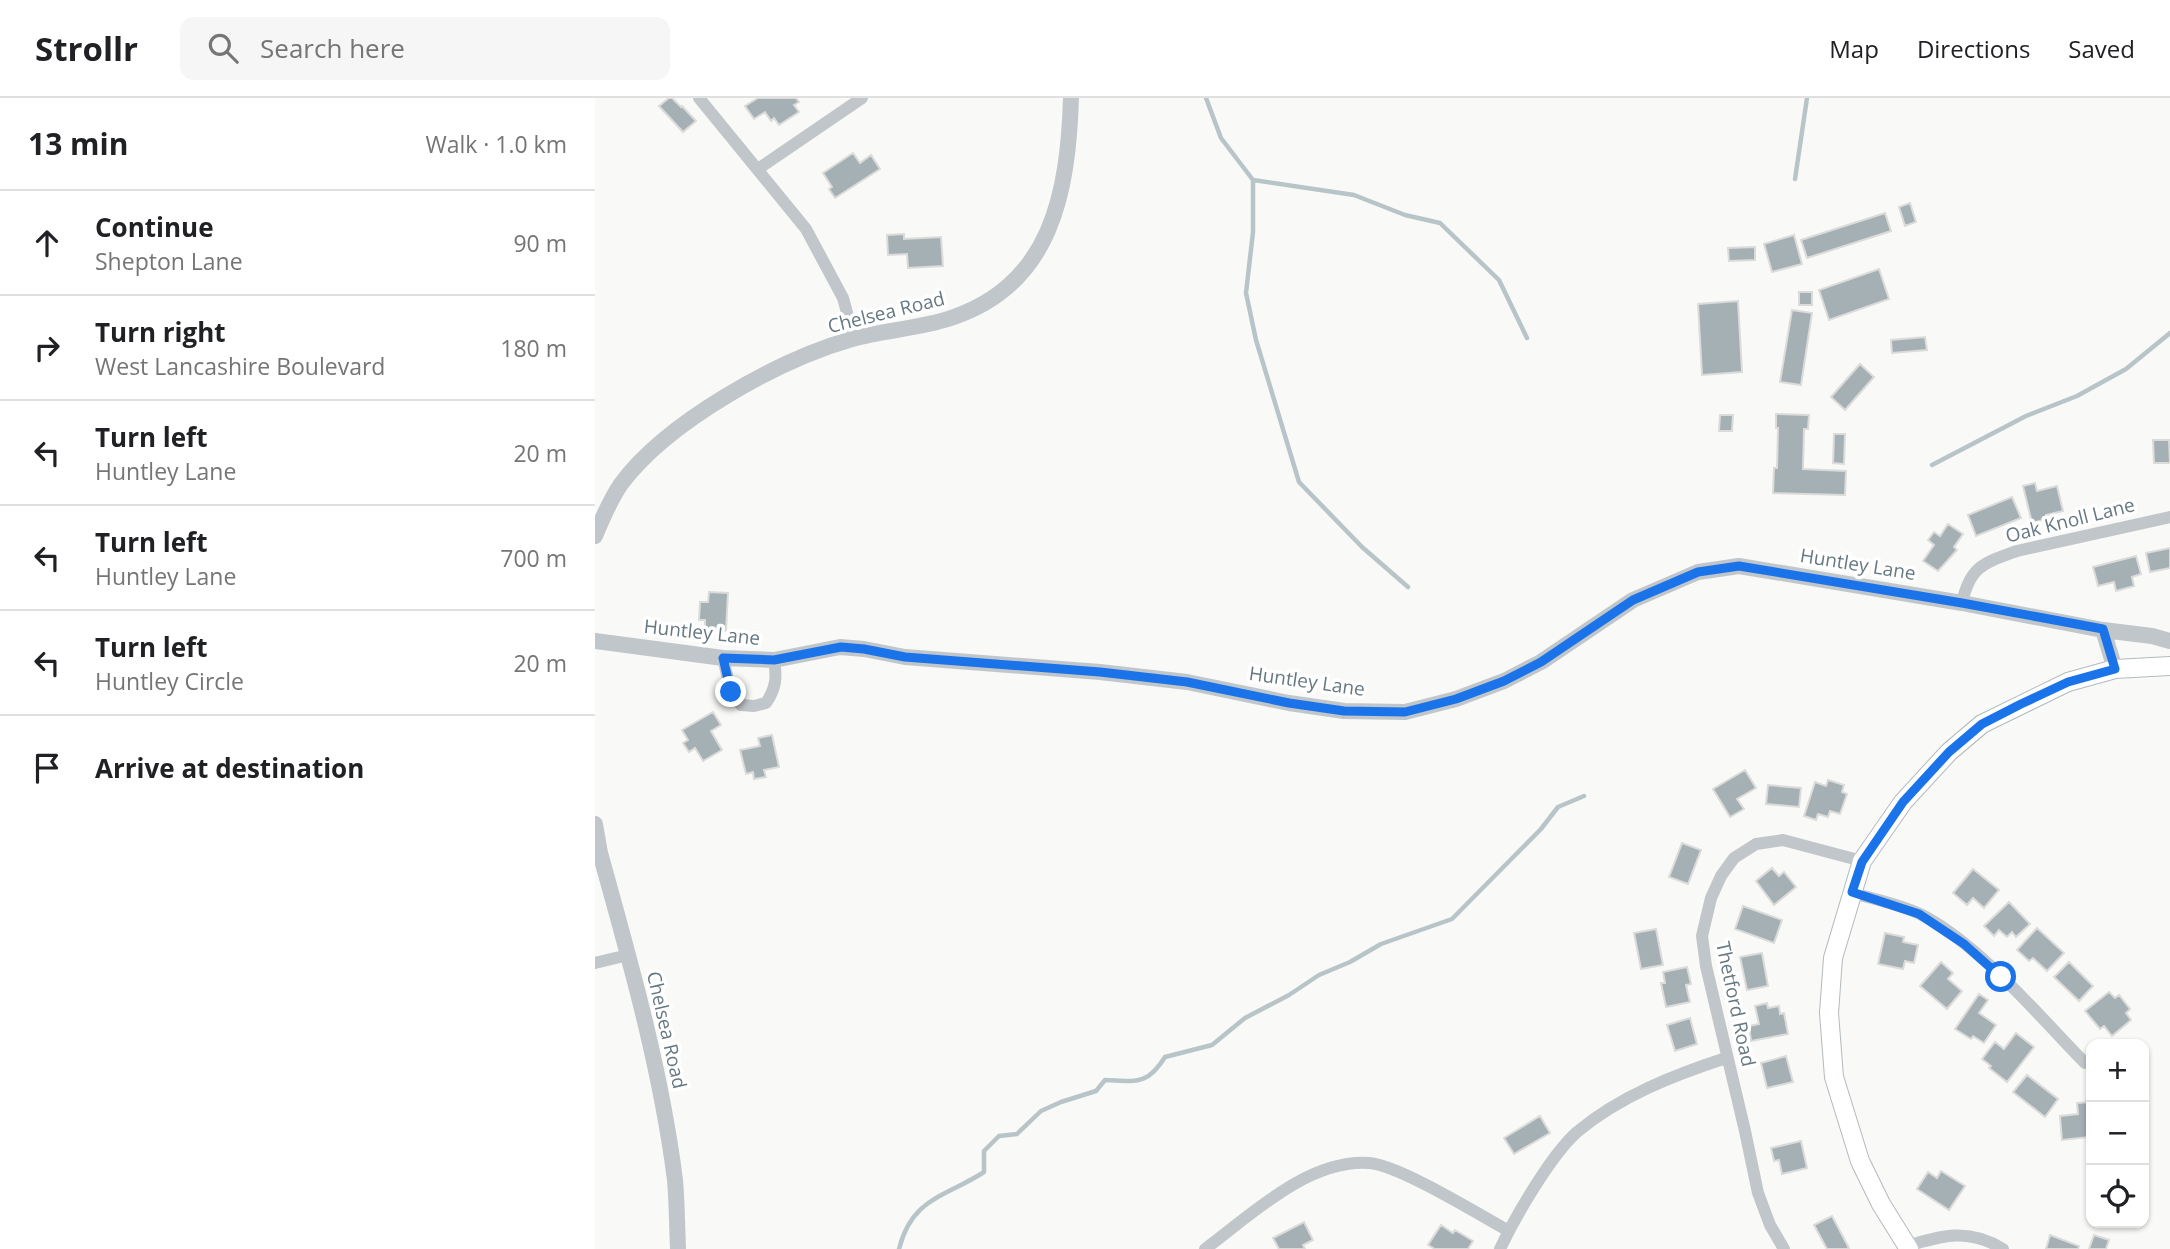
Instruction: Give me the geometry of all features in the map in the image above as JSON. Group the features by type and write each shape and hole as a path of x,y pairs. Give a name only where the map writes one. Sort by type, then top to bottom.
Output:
{"main road":[{"path":"1908,1248 1881,1204 1860,1161 1834,1077 1829,1013 1833,958 1862,862 1903,802 1949,752 1982,724 2068,682 2115,669 2170,666"}],"street":[{"path":"699,98 806,229 843,298 854,338"},
{"path":"758,169 862,98"},
{"name":"Chelsea Road","path":"595,536 621,484 650,452 685,424 731,394 793,359 854,338 918,328 953,318 985,304 1022,275 1051,223 1062,185 1069,144 1070,98"},
{"name":"Oak Knoll Lane","path":"1962,603 1971,575 1994,559 2017,551 2170,517"},
{"name":"Huntley Lane","path":"595,641 723,658 774,660 841,647 864,649 905,657 1100,672 1187,682 1289,703 1344,711 1405,712 1456,699 1504,681 1541,662 1633,600 1698,572 1739,566 2170,641"},
{"path":"2103,629 2115,669"},
{"path":"723,658 731,692 741,705 754,706 766,703 775,691 777,677 774,660"},
{"name":"Chelsea Road","path":"595,824 600,853 649,1039 667,1125 675,1183 678,1249"},
{"name":"Thetford Road","path":"1784,1249 1770,1225 1758,1193 1726,1058 1702,936 1711,898 1721,876 1734,858 1756,844 1783,840 1862,862"},
{"path":"1852,892 1919,914 1964,944 2001,977 2085,1063"},
{"path":"595,963 628,955"},
{"path":"1500,1249 1560,1151 1576,1133 1633,1096 1674,1075 1726,1058"},
{"path":"1205,1249 1300,1180 1347,1165 1370,1163 1404,1175 1509,1231"},
{"path":"1908,1248 1943,1235 1974,1235 2003,1249"}],"building":[{"path":"669,98 682,106 696,121 683,132 659,106"},
{"path":"758,98 796,98 799,102 794,105 799,112 779,125 774,118 771,121 765,112 754,119 745,106"},
{"path":"853,153 860,163 871,155 880,169 835,198 823,173"},
{"path":"1910,203 1916,222 1905,226 1899,207"},
{"path":"1885,213 1891,231 1807,258 1801,240"},
{"path":"904,234 904,239 941,237 943,266 908,268 907,254 888,255 887,235"},
{"path":"1794,235 1802,264 1772,272 1764,244"},
{"path":"1755,247 1755,260 1729,261 1728,248"},
{"path":"1879,269 1889,299 1829,320 1819,290"},
{"path":"1799,292 1812,292 1812,305 1799,305"},
{"path":"1738,301 1742,372 1702,375 1698,304"},
{"path":"1792,310 1812,313 1801,385 1780,382"},
{"path":"1925,337 1927,350 1892,353 1891,340"},
{"path":"1860,364 1874,377 1845,410 1831,397"},
{"path":"1776,414 1809,415 1808,429 1804,429 1803,469 1846,471 1845,495 1773,493 1774,468 1777,468"},
{"path":"1720,415 1733,415 1732,431 1719,431"},
{"path":"1834,434 1845,434 1844,464 1833,463"},
{"path":"2153,440 2169,440 2170,463 2154,463"},
{"path":"2035,483 2037,491 2057,486 2063,511 2046,515 2047,519 2032,523 2023,486"},
{"path":"2012,497 2021,518 1976,536 1968,515"},
{"path":"1948,524 1963,534 1954,547 1957,550 1938,571 1923,561 1934,545 1928,540 1934,532 1940,536"},
{"path":"2170,548 2170,568 2150,572 2146,553"},
{"path":"2136,556 2141,574 2132,577 2134,586 2116,591 2114,582 2098,586 2093,567"},
{"path":"709,592 728,593 726,631 705,630 705,620 699,620 700,602 708,602"},
{"path":"713,712 721,725 711,731 722,750 703,761 695,748 689,752 683,743 688,740 682,730"},
{"path":"772,735 779,767 764,770 766,777 754,779 753,772 746,774 740,750 760,746 758,738"},
{"path":"1745,770 1756,788 1737,799 1744,809 1730,817 1713,789"},
{"path":"1828,780 1844,785 1842,792 1847,794 1840,814 1830,811 1828,817 1818,814 1816,820 1804,816 1815,782 1826,786"},
{"path":"1768,785 1801,788 1799,807 1766,804"},
{"path":"1682,843 1701,850 1688,884 1669,877"},
{"path":"1772,868 1779,876 1784,872 1796,887 1774,905 1756,881"},
{"path":"1973,869 1999,890 1984,908 1973,898 1967,905 1953,893"},
{"path":"2009,902 2030,924 2016,937 2012,932 2007,937 1999,930 1994,936 1984,926"},
{"path":"1743,906 1782,920 1774,943 1735,929"},
{"path":"2037,928 2064,953 2047,971 2033,958 2029,961 2017,950"},
{"path":"1656,929 1663,965 1641,969 1634,933"},
{"path":"1885,933 1904,937 1903,942 1918,945 1914,963 1905,961 1903,969 1878,964"},
{"path":"1762,953 1768,986 1747,990 1740,957"},
{"path":"1941,962 1953,973 1948,979 1962,991 1947,1009 1920,986"},
{"path":"2069,962 2093,986 2079,1001 2054,977"},
{"path":"1687,967 1691,984 1686,985 1690,1002 1666,1007 1661,983 1665,983 1663,972"},
{"path":"2109,992 2115,998 2119,995 2130,1009 2126,1013 2131,1020 2112,1036 2104,1026 2100,1029 2085,1011"},
{"path":"1979,994 1988,1000 1979,1013 1996,1025 1984,1043 1955,1029"},
{"path":"1767,1003 1768,1008 1779,1006 1780,1014 1784,1013 1788,1034 1751,1041 1749,1026 1759,1024 1755,1006"},
{"path":"1690,1018 1697,1044 1675,1051 1667,1025"},
{"path":"2016,1033 2034,1047 2007,1082 1982,1059 1995,1042 2004,1049"},
{"path":"1786,1056 1793,1082 1767,1088 1761,1063"},
{"path":"2027,1075 2058,1099 2045,1117 2013,1092"},
{"path":"2086,1102 2086,1137 2062,1140 2060,1116 2078,1114 2077,1103"},
{"path":"1540,1116 1550,1133 1514,1154 1504,1138"},
{"path":"1801,1141 1807,1168 1782,1174 1779,1160 1774,1161 1771,1148"},
{"path":"1941,1171 1965,1186 1949,1210 1917,1189 1928,1172 1937,1178"},
{"path":"1832,1216 1849,1248 1827,1249 1814,1225"},
{"path":"1304,1222 1313,1240 1303,1245 1305,1249 1279,1249 1273,1238"},
{"path":"1441,1225 1473,1241 1468,1249 1435,1249 1428,1245"},
{"path":"2050,1235 2079,1246 2078,1249 2046,1249"},
{"path":"2094,1235 2109,1240 2106,1249 2089,1249"}],"waterway":[{"path":"1206,98 1221,138 1253,180 1253,232 1246,293 1256,340 1299,482 1362,547 1408,587"},
{"path":"1795,179 1807,98"},
{"path":"1253,180 1354,195 1405,215 1440,223 1499,280 1527,338"},
{"path":"1932,465 2026,416 2077,396 2126,369 2170,333"},
{"path":"899,1249 912,1219 922,1208 984,1172 984,1151 999,1136 1017,1134 1041,1111 1096,1091 1105,1080 1140,1080 1152,1073 1165,1057 1212,1045 1245,1018 1289,995 1319,975 1350,962 1381,944 1452,919 1541,829 1558,807 1584,796"}],"route":[{"path":"731,692 723,658 774,660 841,647 905,657 1100,672 1187,682 1289,703 1344,711 1405,712 1456,699 1504,681 1541,662 1633,600 1698,572 1739,566 2103,629 2115,669 2068,682 1982,724 1949,752 1903,802 1862,862 1852,892 1919,914 1964,944 2001,977"}]}
